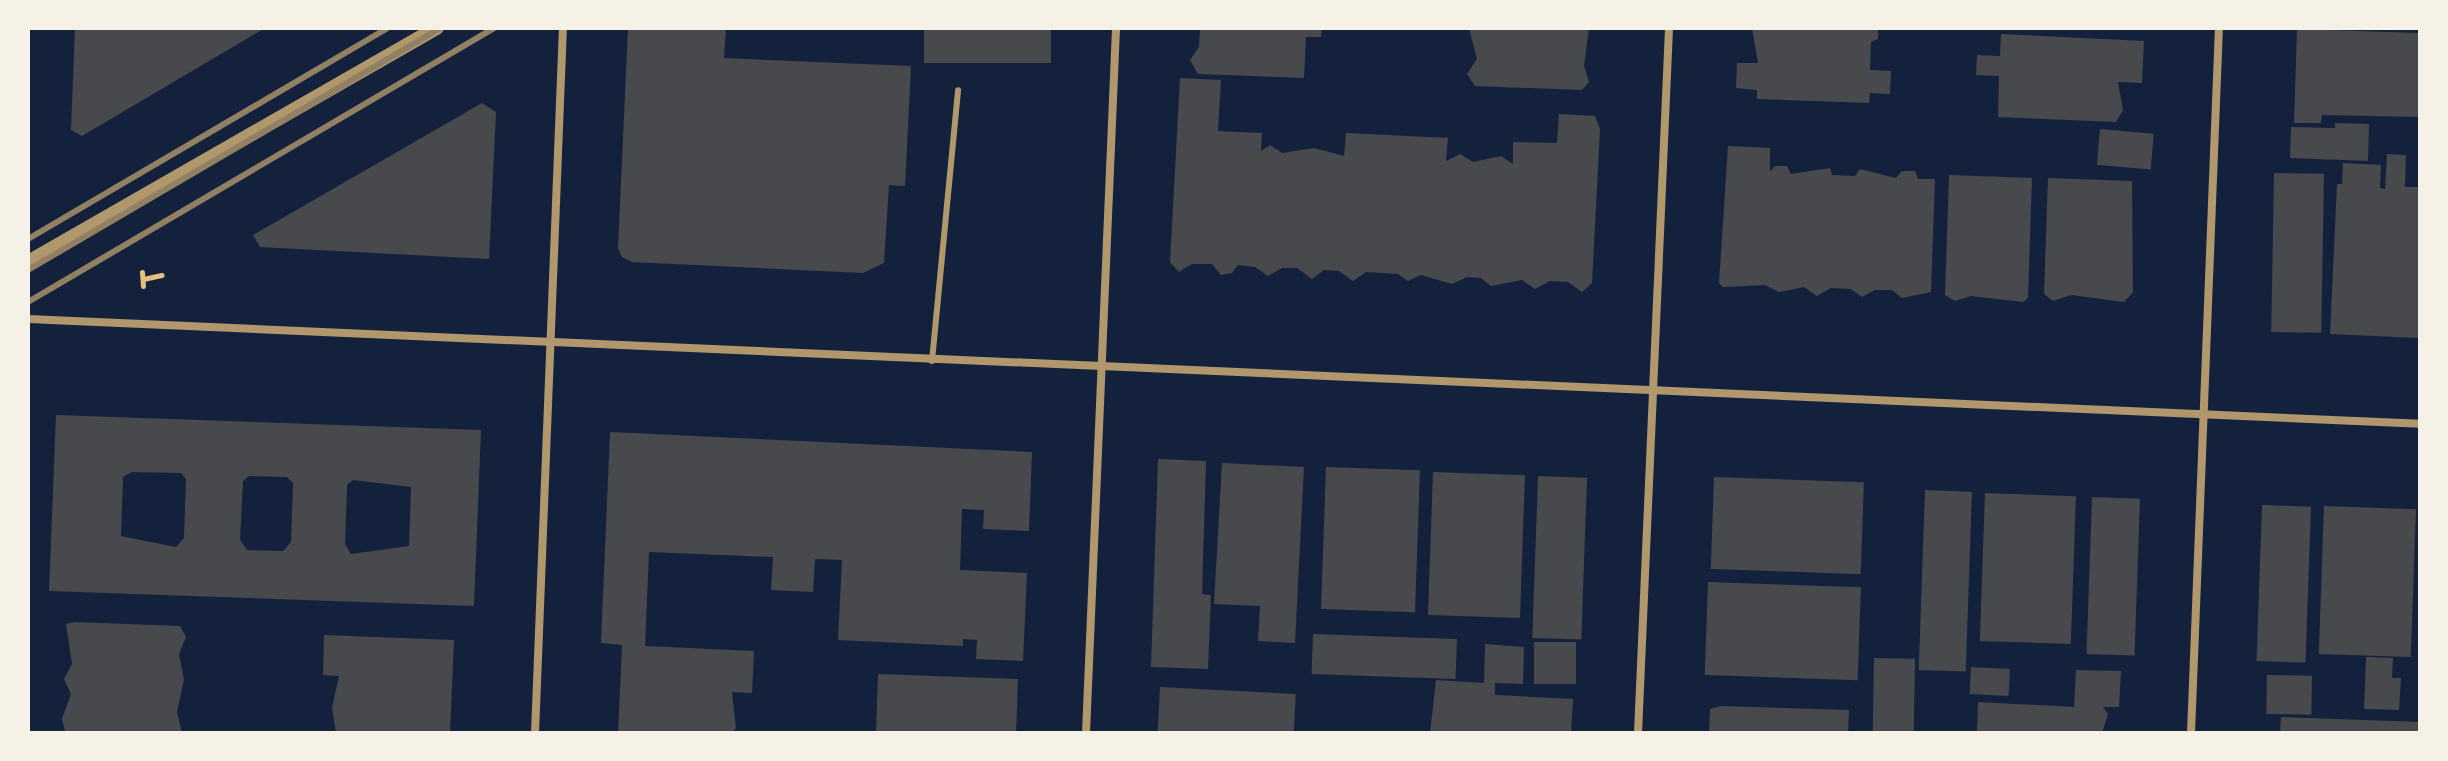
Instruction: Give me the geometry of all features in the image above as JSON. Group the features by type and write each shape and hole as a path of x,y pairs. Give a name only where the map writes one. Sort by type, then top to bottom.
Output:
{"street":[{"path":"28,262 437,28"},
{"path":"535,733 563,28"},
{"path":"1086,733 1116,28"},
{"path":"1638,733 1669,28"},
{"path":"2191,733 2219,28"},
{"path":"28,319 552,345 2420,424"}],"lane":[{"path":"932,361 958,90"}],"path":[{"path":"143,279 162,275"}],"building":[{"path":"75,28 265,28 82,136 71,130"},
{"path":"628,28 726,28 724,58 911,66 905,186 889,185 884,263 863,273 632,262 622,257 618,248"},
{"path":"924,28 1051,28 1051,63 924,63"},
{"path":"1200,28 1322,28 1321,37 1306,37 1304,78 1198,74 1190,60 1199,47"},
{"path":"1469,28 1589,28 1584,66 1589,82 1582,90 1475,86 1467,74 1477,59"},
{"path":"1752,28 1878,28 1878,39 1871,42 1870,70 1891,71 1890,94 1870,93 1869,103 1757,99 1757,90 1736,88 1737,63 1758,63"},
{"path":"2297,29 2420,33 2420,117 2322,115 2321,123 2294,123"},
{"path":"2001,34 2144,41 2142,83 2118,82 2123,110 2116,122 1998,117 1999,76 1976,75 1977,55 2000,56"},
{"path":"1180,78 1221,80 1218,131 1262,133 1261,151 1270,145 1282,153 1314,148 1344,156 1346,133 1448,138 1446,161 1460,154 1473,162 1501,156 1513,164 1513,142 1557,143 1559,114 1595,116 1600,129 1592,283 1582,292 1568,282 1550,281 1535,289 1522,280 1491,286 1481,278 1467,277 1452,284 1421,275 1408,281 1398,274 1366,272 1353,281 1339,271 1324,270 1312,279 1297,268 1282,268 1268,276 1255,267 1238,265 1232,273 1221,275 1212,264 1192,264 1179,272 1170,262"},
{"path":"482,103 496,112 489,259 260,247 253,235"},
{"path":"2335,123 2369,124 2368,161 2290,158 2291,127 2335,128"},
{"path":"2100,129 2154,134 2151,170 2097,165"},
{"path":"1728,146 1770,148 1770,172 1775,166 1787,166 1791,174 1830,168 1832,175 1855,176 1860,169 1896,178 1902,171 1915,171 1918,179 1935,179 1931,292 1902,298 1892,290 1875,290 1862,297 1851,289 1831,288 1817,296 1804,287 1779,292 1765,285 1723,287 1719,283"},
{"path":"2387,154 2406,155 2405,187 2420,187 2420,338 2330,334 2337,184 2342,184 2343,163 2381,165 2380,188 2385,189"},
{"path":"2274,173 2324,174 2321,333 2271,332"},
{"path":"1949,175 2032,178 2028,298 2023,302 1971,296 1955,301 1945,295"},
{"path":"2048,178 2132,181 2133,292 2124,302 2071,295 2053,301 2044,294"},
{"path":"56,415 481,430 474,606 49,591","holes":["132,472 181,473 186,479 184,538 176,547 121,536 123,477","249,476 287,477 293,483 291,542 283,551 247,550 240,540 243,481","353,480 411,487 409,546 351,554 345,544 347,485"]},
{"path":"610,432 1032,452 1029,531 983,529 984,510 962,509 960,570 1027,573 1023,661 976,659 977,640 963,639 963,646 838,640 842,560 815,559 813,592 771,590 773,557 649,552 645,646 754,651 752,693 732,692 736,728 732,733 618,733 622,645 601,643"},
{"path":"1158,459 1206,461 1202,594 1211,595 1208,669 1151,667"},
{"path":"1222,463 1304,467 1295,643 1258,641 1260,606 1214,604"},
{"path":"1326,467 1420,470 1415,612 1321,609"},
{"path":"1433,472 1525,475 1520,618 1428,615"},
{"path":"1538,476 1587,478 1581,640 1532,638"},
{"path":"1714,477 1864,482 1861,574 1711,569"},
{"path":"1925,490 1972,492 1966,672 1919,670"},
{"path":"1985,493 2076,496 2071,644 1980,641"},
{"path":"2092,497 2140,499 2134,656 2087,654"},
{"path":"2262,505 2311,507 2306,663 2257,661"},
{"path":"2324,506 2416,509 2411,657 2319,654"},
{"path":"1708,582 1861,587 1858,680 1705,675"},
{"path":"66,624 180,626 186,637 179,654 184,680 177,712 182,733 65,731 62,719 71,694 64,679 72,664"},
{"path":"1313,634 1457,639 1456,679 1312,674"},
{"path":"324,635 454,640 450,733 336,733 332,708 339,676 323,675"},
{"path":"1534,642 1576,642 1576,684 1534,684"},
{"path":"1485,644 1524,647 1523,684 1495,683 1495,695 1573,699 1571,733 1430,733 1436,680 1484,683"},
{"path":"2366,657 2393,658 2392,678 2401,678 2399,710 2364,709"},
{"path":"1874,658 1915,659 1914,733 1873,733"},
{"path":"1971,667 2010,669 2009,696 1970,694"},
{"path":"2076,670 2121,671 2119,707 2103,707 2108,714 2102,733 1977,733 1978,702 2074,707"},
{"path":"878,674 1018,679 1016,733 876,733"},
{"path":"2267,675 2312,676 2311,715 2266,714"},
{"path":"1160,687 1296,694 1294,733 1158,733"},
{"path":"1721,706 1849,710 1848,733 1709,733 1710,709"},
{"path":"2281,717 2420,722 2420,733 2280,733"}],"railway":[{"path":"28,239 387,28"},
{"path":"28,270 440,28"},
{"path":"28,302 494,28"}]}
